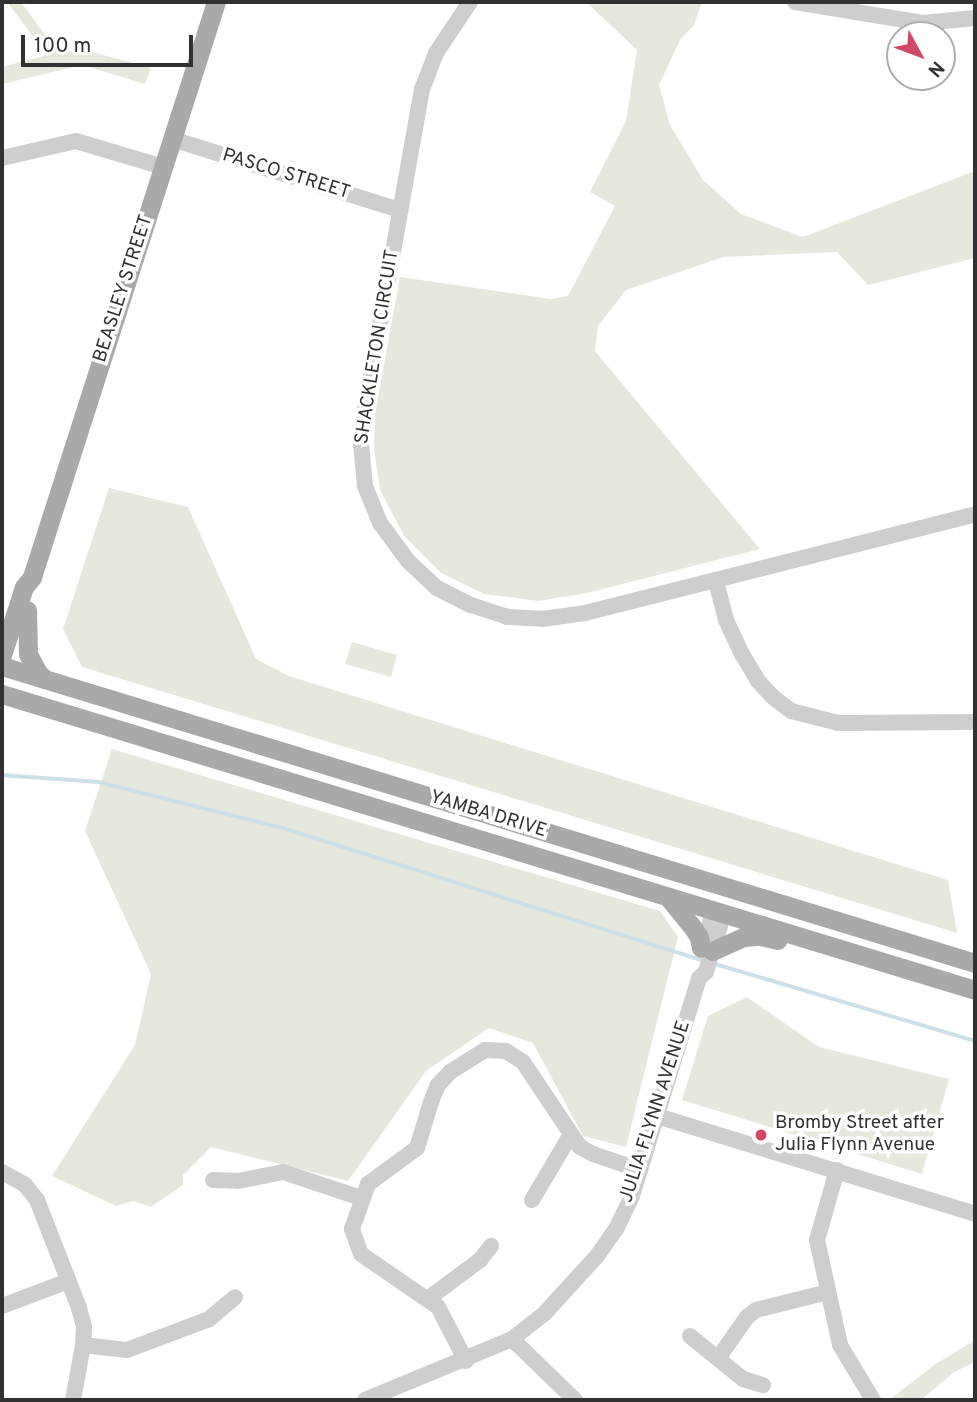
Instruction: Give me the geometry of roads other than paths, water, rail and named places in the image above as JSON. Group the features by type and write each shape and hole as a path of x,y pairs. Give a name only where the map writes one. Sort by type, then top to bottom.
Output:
{"main road":[{"name":"BEASLEY STREET","path":"3,669 34,590 33,577 216,2"},
{"name":"BEASLEY STREET","path":"3,669 6,634 24,587 33,577"},
{"path":"27,610 28,653 38,673 46,680"},
{"name":"YAMBA DRIVE","path":"3,669 975,963"},
{"name":"YAMBA DRIVE","path":"2,694 975,990"},
{"path":"639,861 672,880 708,892 718,910 731,898 749,895"},
{"path":"667,896 707,950 744,937 760,936 783,941 810,940"}],"street":[{"name":"SHACKLETON CIRCUIT","path":"470,2 436,53 422,89 361,444 365,486 380,523 408,561 437,588 471,606 507,617 542,620 585,613 716,581 975,514"},
{"path":"795,2 923,23 975,18"},
{"name":"PASCO STREET","path":"172,139 400,210"},
{"path":"2,158 76,141 97,145 163,167"},
{"path":"716,581 726,620 742,654 758,681 774,698 792,711 838,723 975,722"},
{"name":"JULIA FLYNN AVENUE","path":"365,1400 466,1361 512,1339 544,1314 597,1256 627,1207 640,1170 699,978 696,969 720,926 718,910"},
{"path":"466,1361 438,1307 429,1298 361,1254 352,1229 368,1184 417,1149 439,1085 450,1072 485,1050 506,1051 523,1062 569,1136 593,1154 640,1170"},
{"path":"657,1116 975,1214"},
{"path":"532,1200 569,1136"},
{"path":"837,1170 817,1240 840,1345 865,1391 873,1400"},
{"path":"2,1172 24,1185 37,1200 84,1327 73,1400"},
{"path":"212,1180 238,1181 283,1172 361,1198"},
{"path":"429,1298 481,1260 491,1246"},
{"path":"2,1306 68,1281"},
{"path":"719,1357 747,1317 756,1310 828,1292"},
{"path":"83,1345 127,1350 209,1319 235,1297"},
{"path":"690,1336 743,1379 762,1385"},
{"path":"512,1339 575,1400"}],"waterway":[{"path":"2,775 99,782 283,828 705,961"},
{"path":"712,963 975,1041"}],"place":[{"name":"Bromby Street after Julia Flynn Avenue","path":"761,1135"}]}
